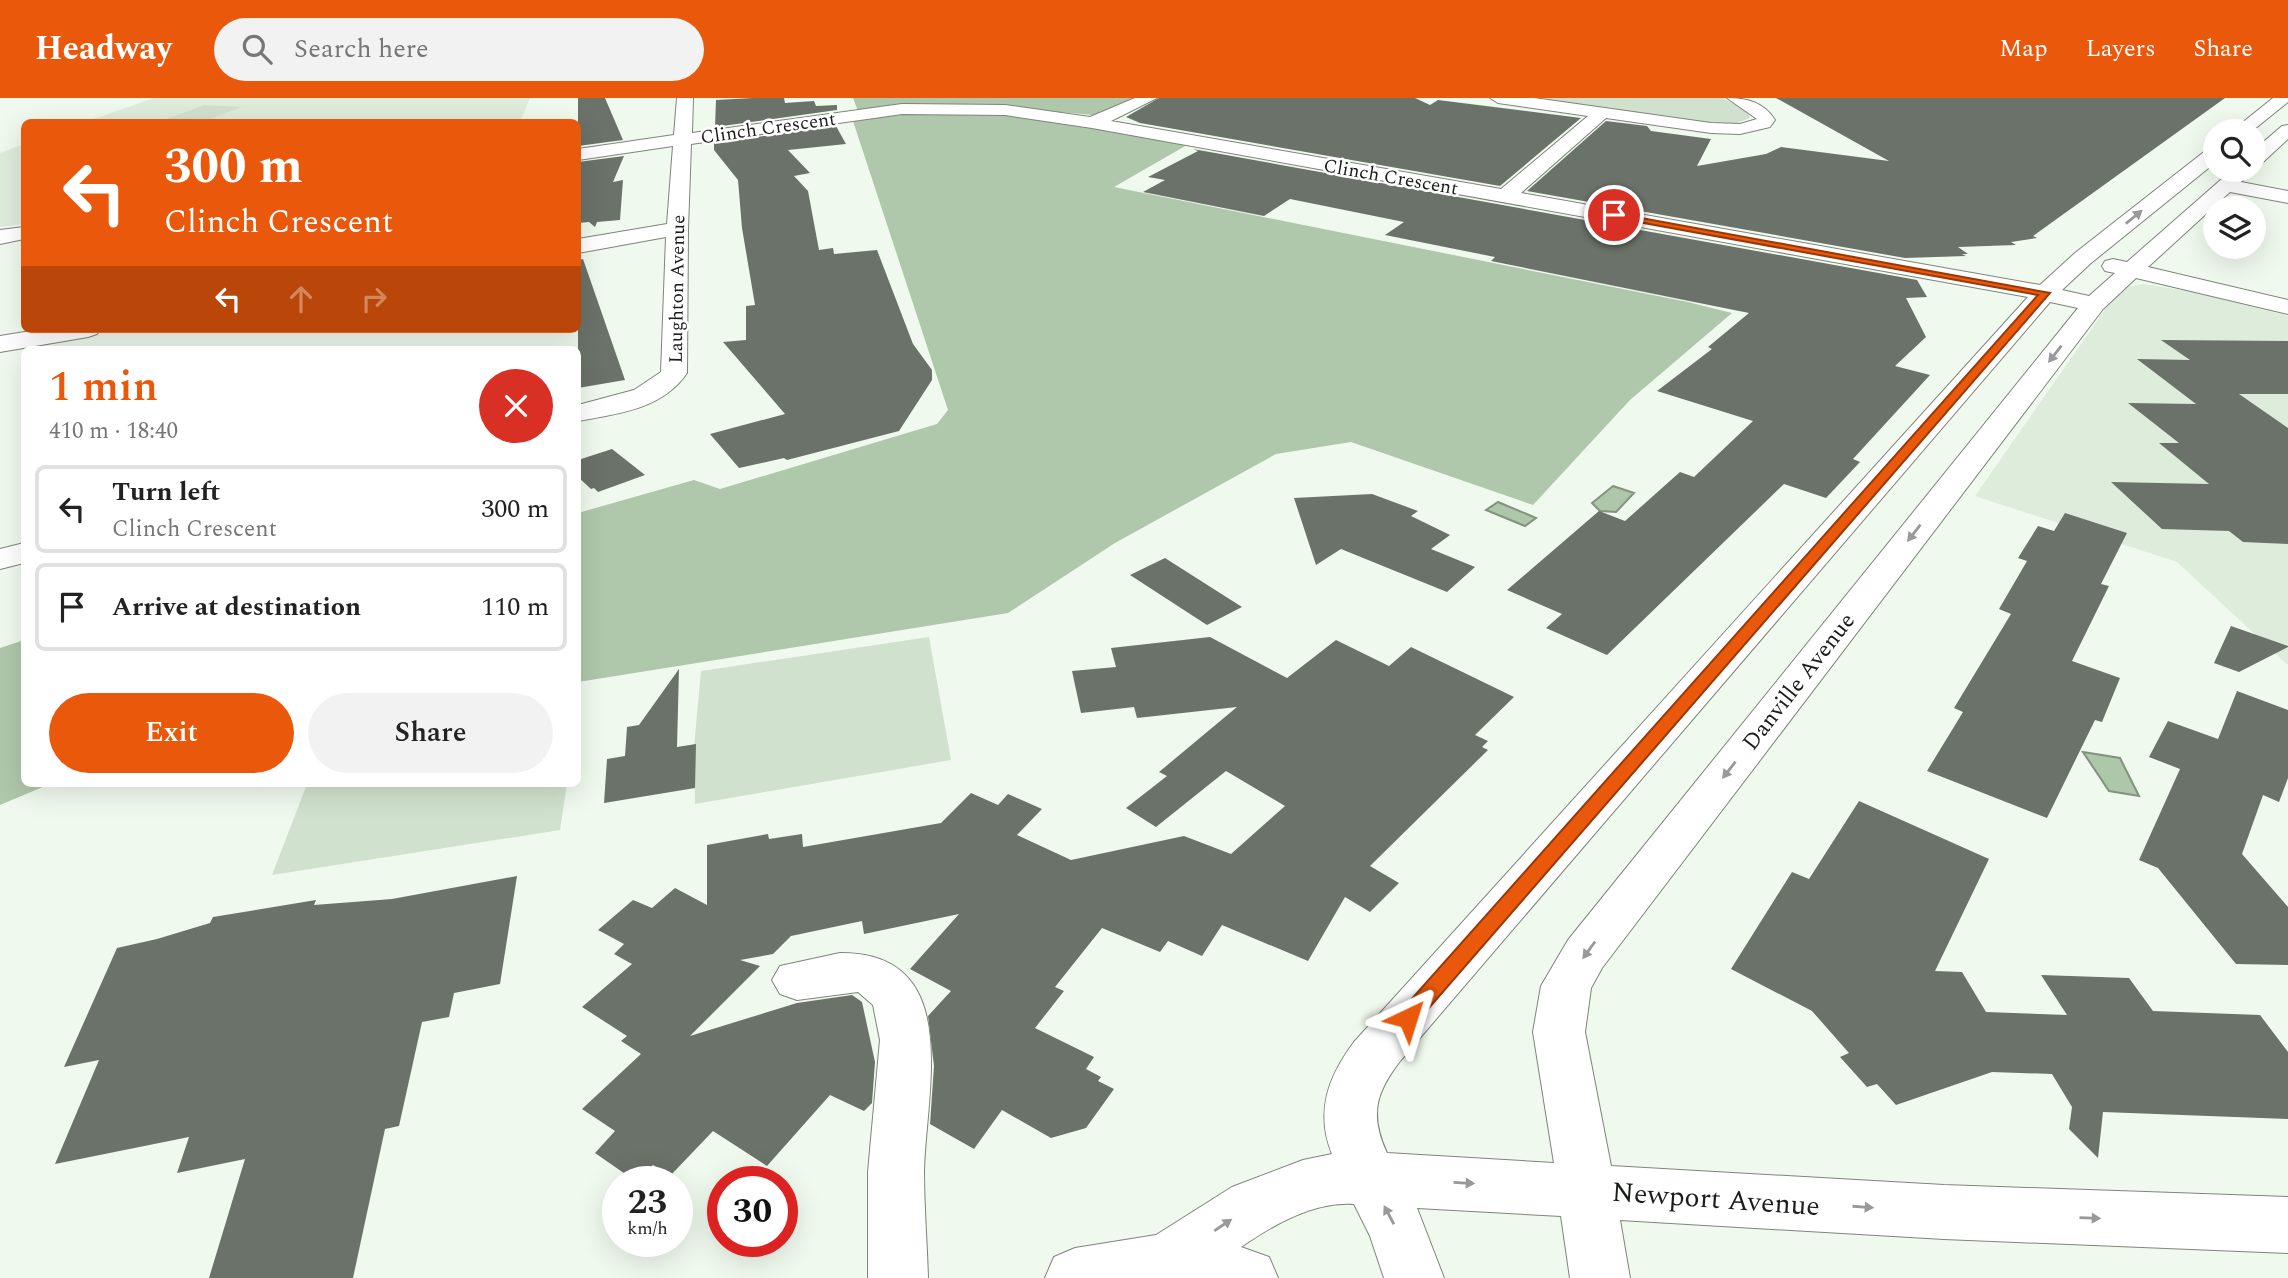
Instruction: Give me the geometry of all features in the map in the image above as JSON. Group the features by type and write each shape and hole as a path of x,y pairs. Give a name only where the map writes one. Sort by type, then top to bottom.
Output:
{"street":[{"name":"Laughton Avenue","path":"581,412 636,398 661,388 674,373 677,229 685,98"},
{"path":"1092,122 1150,98"},
{"path":"1498,98 1725,129 1764,123 1766,120 1763,116 1735,98"},
{"path":"2256,119 2283,98"},
{"name":"Clinch Crescent","path":"581,154 874,112 921,108 1005,110 1092,122 2094,304"},
{"path":"1505,196 1602,113"},
{"path":"2266,149 2288,130"},
{"path":"1414,1278 1398,1232 1370,1178 1353,1133 1351,1098 1361,1075 1373,1058 2045,293 2083,258 2207,182"},
{"name":"Danville Avenue","path":"1600,1278 1559,1032 1566,986 1585,954 2094,304 2215,182"},
{"path":"2256,182 2288,197"},
{"path":"581,245 677,229"},
{"path":"0,237 21,234"},
{"path":"2083,258 2288,307"},
{"path":"0,344 65,333"},
{"path":"0,559 21,554"},
{"path":"797,980 843,970 872,975 887,984 896,998 906,1040 896,1172 898,1278"},
{"name":"Newport Avenue","path":"1166,1263 1252,1206 1334,1179 1370,1178 1944,1212 2288,1225"},
{"name":"Newport Avenue","path":"1075,1278 1166,1263 1248,1278"}],"shaded area":[{"path":"154,98 530,98 521,119 94,119"},
{"path":"853,98 1140,98 1106,113 1092,115 994,106 858,111"},
{"path":"1523,98 1723,98 1748,112 1750,118 1734,124 1715,125"},
{"path":"204,105 242,107 210,119 167,119"},
{"path":"1002,112 1187,145 1114,187 1732,313 1630,400 1533,505 1351,442 1276,454 1115,543 1008,613 581,682 581,512 694,480 720,489 937,424 948,410 852,118 883,114"},
{"path":"21,145 21,224 0,227 0,153"},
{"path":"2144,284 2194,292 2288,316 2288,665 2177,562 1975,496 2120,288"},
{"path":"1613,486 1634,493 1616,512 1600,511 1592,503"},
{"path":"1498,502 1536,518 1525,526 1486,510"},
{"path":"929,637 951,760 695,804 694,747 701,671"},
{"path":"21,641 21,787 43,787 0,805 0,648"},
{"path":"2083,752 2120,758 2139,796 2109,791"},
{"path":"306,787 567,787 560,830 272,875"}],"building":[{"path":"578,98 605,98 623,140 581,146 581,119 578,119"},
{"path":"784,98 785,103 814,101 816,106 837,105 837,110 715,127 716,100"},
{"path":"1159,98 1415,98 1430,105 1438,100 1581,118 1500,186 1140,123 1126,117"},
{"path":"1776,98 2225,98 2033,236 2037,238 2011,242 2016,245 1958,247 1968,254 1962,254 1966,256 1905,258 1527,191 1606,121 1647,126 1651,131 1711,139 1697,166 1766,154 1781,147 1889,161"},
{"path":"836,126 846,144 788,150 810,173 794,176 808,191 819,250 833,248 834,254 877,250 913,344 932,370 932,380 899,431 787,460 784,458 739,468 710,434 785,414 723,342 746,340 746,306 755,305 742,228 738,180 714,150 714,143"},
{"path":"1193,149 1917,280 1927,297 1906,298 1926,337 1895,366 1930,375 1853,459 1860,462 1826,498 1784,484 1607,655 1546,628 1562,614 1507,590 1599,511 1625,521 1680,472 1694,477 1753,421 1657,391 1712,349 1708,347 1749,313 1491,261 1495,257 1385,235 1404,222 1290,199 1264,216 1143,192 1165,180 1148,177 1198,151"},
{"path":"624,156 613,182 623,180 620,220 597,222 595,227 589,222 581,223 581,162"},
{"path":"581,259 625,380 581,387 581,346 578,346 578,333 581,333"},
{"path":"2161,340 2288,341 2288,394 2239,394 2288,428 2288,544 2243,542 2229,531 2162,529 2111,482 2209,484 2159,443 2179,443 2128,403 2196,404 2137,359 2190,360"},
{"path":"612,449 645,475 598,492 581,480 581,459"},
{"path":"1372,494 1418,511 1411,516 1450,535 1431,549 1475,567 1447,592 1341,549 1316,565 1294,498"},
{"path":"2065,513 2127,533 2101,584 2109,586 2072,661 2120,678 2102,722 2095,720 2047,818 1927,771 1963,712 1954,708 2011,614 1999,609 2027,561 2018,558 2038,526 2054,531"},
{"path":"1165,558 1242,607 1207,625 1130,575"},
{"path":"2231,626 2288,647 2239,672 2214,663"},
{"path":"1210,637 1287,678 1336,640 1389,666 1411,647 1514,697 1475,735 1488,741 1482,747 1488,750 1370,866 1399,883 1370,912 1345,897 1308,961 1222,925 1202,956 1168,941 1160,952 1102,928 1055,987 1064,991 1035,1028 1094,1057 1086,1069 1101,1077 1098,1081 1114,1089 1086,1128 1051,1138 1002,1110 974,1149 930,1124 934,1066 928,1016 951,991 910,969 959,914 864,934 862,921 791,936 773,954 740,960 760,966 690,1036 797,1003 852,995 862,1002 875,1062 872,1103 864,1111 830,1095 767,1166 713,1131 680,1166 614,1166 595,1153 615,1131 582,1109 641,1054 621,1041 627,1036 582,1007 632,964 614,954 624,944 598,930 633,900 652,908 675,888 707,905 707,845 768,834 769,839 802,834 803,847 941,823 971,793 998,805 1008,794 1042,809 1017,835 1071,860 1184,836 1231,854 1285,806 1226,771 1156,827 1126,808 1167,776 1159,772 1237,707 1137,718 1134,707 1081,713 1072,671 1116,667 1111,648"},
{"path":"679,669 677,747 696,744 695,788 604,803 607,759 625,756 627,727 639,725"},
{"path":"2237,691 2288,710 2288,778 2279,802 2263,795 2242,854 2288,907 2288,965 2236,964 2158,868 2139,860 2180,769 2149,757 2168,721 2218,739"},
{"path":"1859,801 1989,859 1935,971 1962,972 1986,1012 2067,1015 2041,975 2129,978 2153,1011 2260,1015 2288,1052 2288,1119 2103,1112 2098,1158 2069,1129 2072,1107 2052,1074 1992,1072 1896,1105 1877,1084 1867,1087 1840,1057 1849,1053 1812,1011 1731,969 1792,872 1809,879"},
{"path":"517,876 500,984 454,993 449,1017 422,1022 399,1126 385,1129 353,1278 209,1278 245,1159 177,1173 189,1137 55,1164 99,1060 64,1067 117,948 210,923 213,917 316,900 314,905 392,899"}],"route":[{"path":"1408,1018 2045,293 1614,215"}]}
